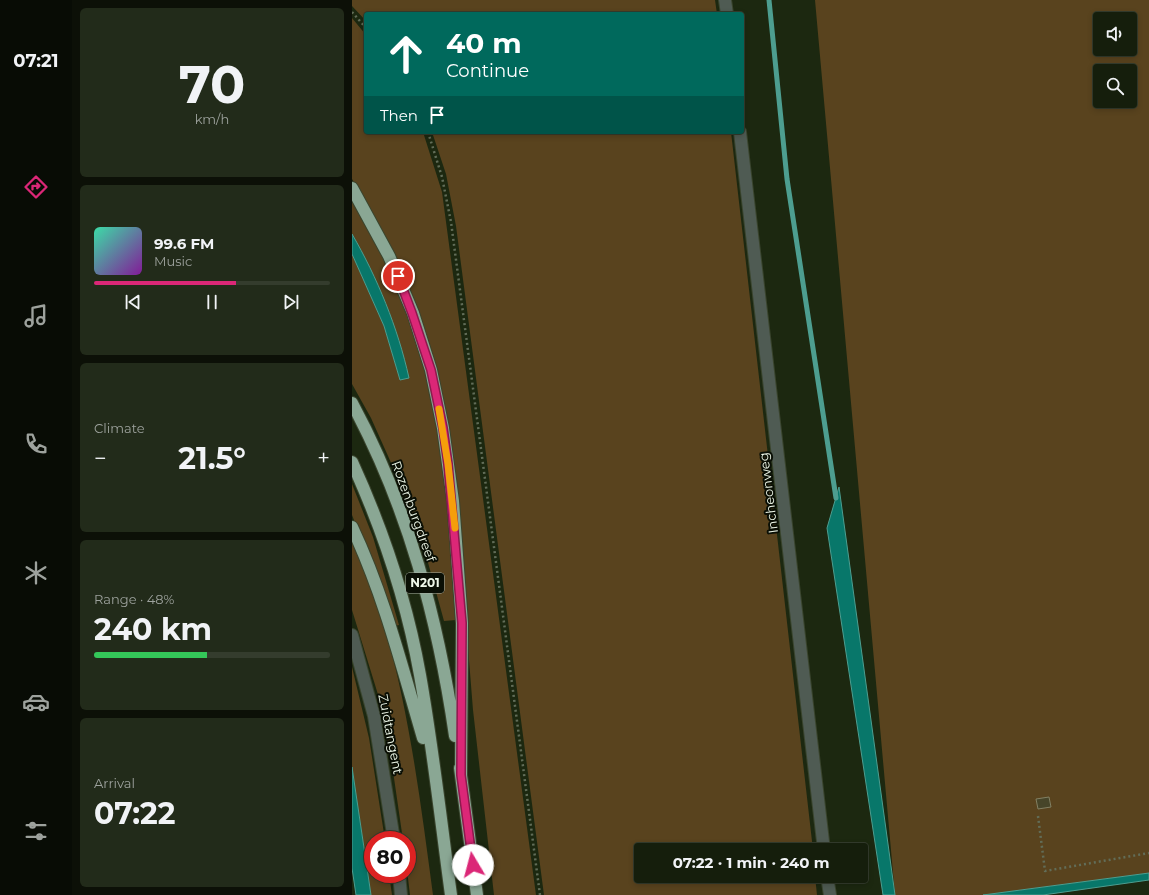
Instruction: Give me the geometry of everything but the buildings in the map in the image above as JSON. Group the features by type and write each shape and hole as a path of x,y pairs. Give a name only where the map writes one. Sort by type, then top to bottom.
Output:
{"highway":[{"name":"N201","path":"352,188 389,256 410,306 431,370 443,428 453,501 462,623 461,775"},
{"name":"Rozenburgdreef","path":"352,403 379,458 401,510 424,580 443,659 461,775 477,895"},
{"name":"N201","path":"352,462 383,539 408,621 420,675 450,895"},
{"name":"N201","path":"352,527 370,569 390,626 435,780"}],"street":[{"path":"725,0 727,12"},
{"name":"Incheonweg","path":"740,134 823,843"},
{"name":"Zuidtangent","path":"352,635 374,716 393,831"},
{"path":"400,883 401,895"},
{"path":"828,883 830,895"}],"path":[{"path":"352,12 364,26"},
{"path":"429,134 442,177 450,215 540,895"},
{"path":"1038,816 1045,871 1149,853"}],"shaded area":[{"path":"352,0 715,0 717,12 364,12 364,19 352,6"},
{"path":"815,0 1149,0 1149,873 983,895 895,895"},
{"path":"352,18 364,33 364,134 424,134 442,192 536,895 494,895 473,710 454,471 392,250 352,179"},
{"path":"433,134 731,134 812,843 634,843 634,883 816,883 817,895 544,895 456,226 446,174"},
{"path":"352,199 366,223 401,299 428,379 439,432 448,512 456,620 444,621 424,548 401,485 371,418 352,384 352,254 384,326 400,380 395,331 379,288 352,234"},
{"path":"352,484 373,537 399,625 395,626 352,515"},
{"path":"352,540 370,584 385,628 394,661 414,761 433,895 410,895 409,883 416,883 416,831 402,831 380,701 352,610"},
{"path":"352,667 369,738 384,831 364,831 364,848 352,767"},
{"path":"369,883 390,883 392,895 371,895"}],"water":[{"path":"352,234 386,303 399,340 409,378 400,380 384,326 352,254"},
{"path":"839,487 895,895 883,895 827,528"},
{"path":"352,767 364,848 364,883 369,883 371,895 356,895 352,868"},
{"path":"1149,873 1149,880 1043,895 983,895"}],"waterway":[{"path":"769,0 787,179 836,498"}],"slow traffic":[{"path":"439,409 453,501 455,528"}],"route":[{"path":"398,276 423,342 431,370 443,428 453,501 462,623 461,775 473,865"}]}
